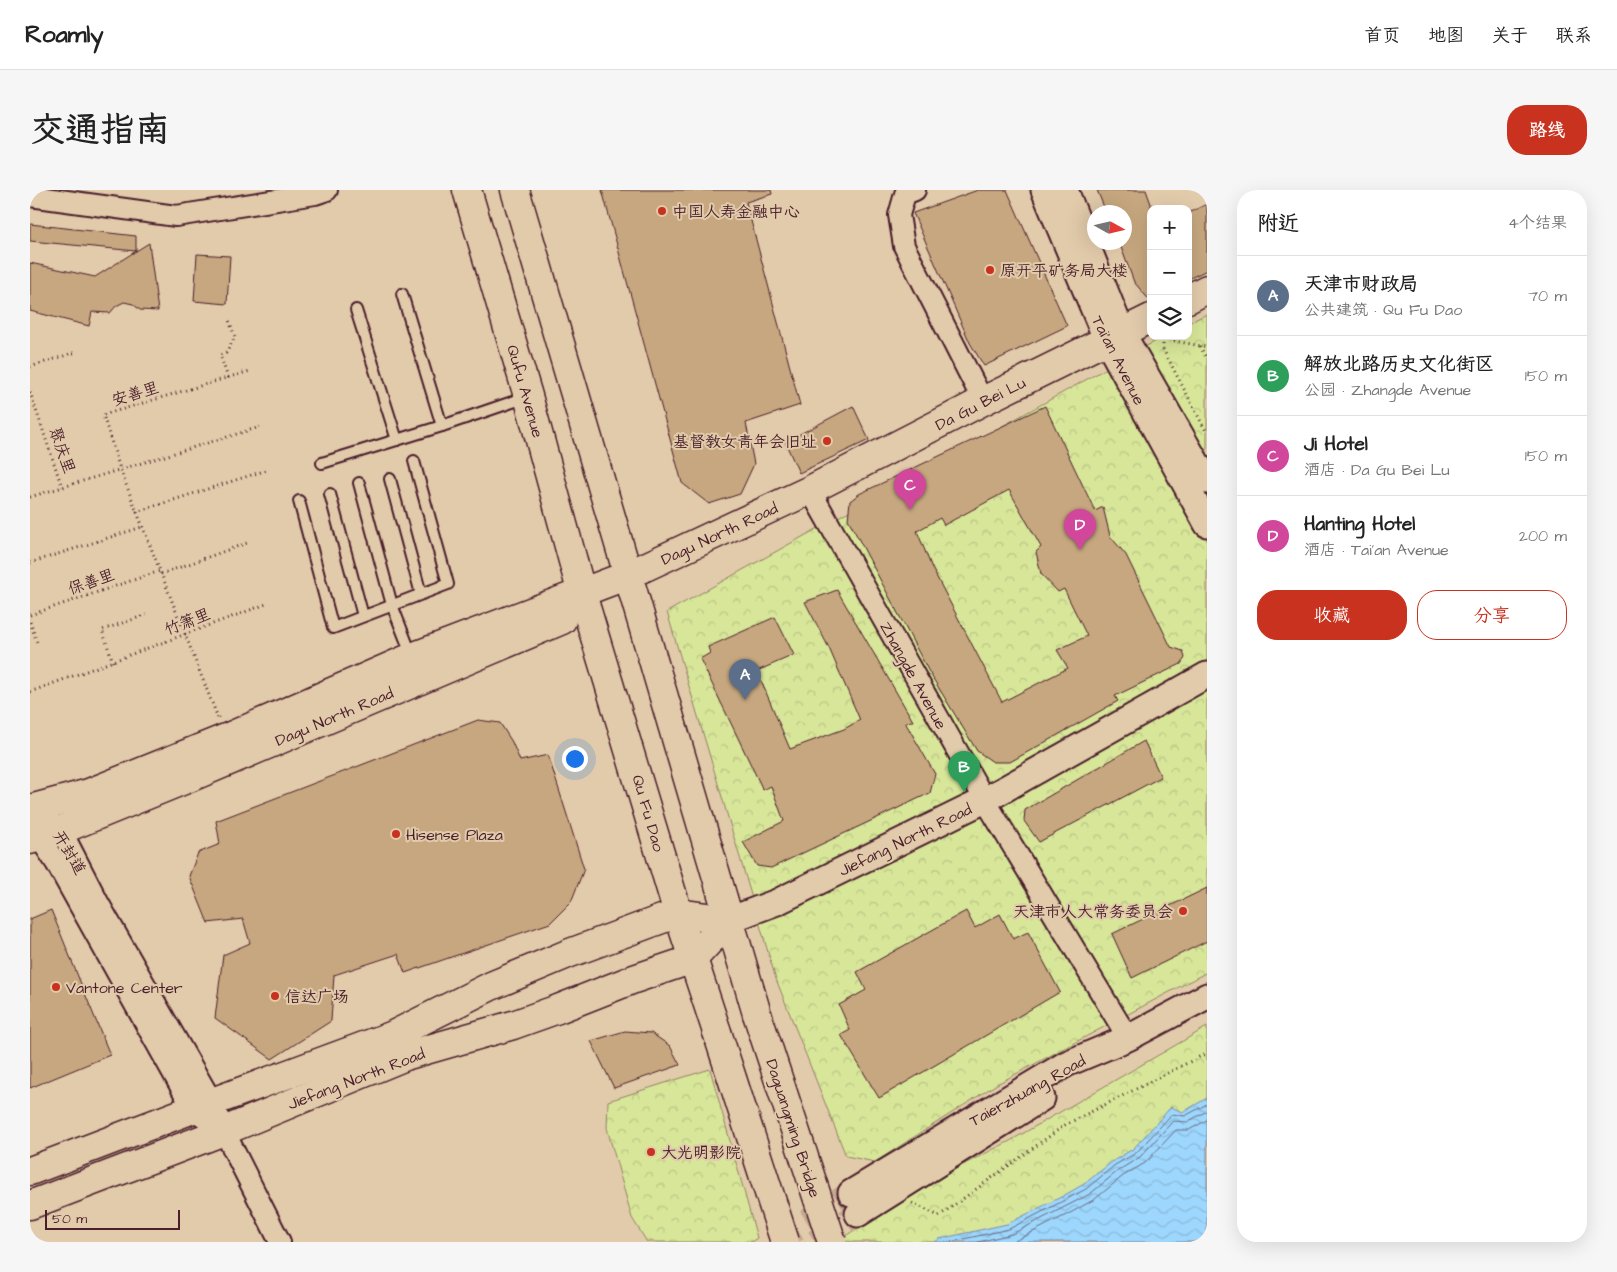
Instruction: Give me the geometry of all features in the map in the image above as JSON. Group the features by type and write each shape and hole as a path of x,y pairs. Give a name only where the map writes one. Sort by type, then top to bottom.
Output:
{"main road":[{"name":"Qufu Avenue","path":"466,190 528,396 585,602"},
{"path":"515,190 729,920"},
{"path":"1192,297 1207,289"},
{"name":"Da Gu Bei Lu","path":"810,490 983,401 1114,337 1147,333"},
{"name":"Dagu North Road","path":"43,836 585,602 628,575 810,490"},
{"name":"Dagu North Road","path":"31,808 89,793 226,738 412,657 585,602"},
{"name":"Qu Fu Dao","path":"585,602 692,959 718,1032 785,1242"},
{"name":"Jiefang North Road","path":"30,1171 391,1036 500,982 570,953 678,913 729,920"},
{"name":"Jiefang North Road","path":"30,1205 224,1131 408,1055 513,1025 692,959 729,920"},
{"name":"Daguangming Bridge","path":"729,920 757,1014 832,1242"}],"street":[{"path":"30,196 176,216 315,194 327,190"},
{"path":"915,190 904,194 899,215 904,246 983,401"},
{"name":"Tai'an Avenue","path":"1044,190 1114,337 1207,524"},
{"name":"Tai'an Avenue","path":"1065,190 1114,337 1207,481"},
{"name":"Zhangde Avenue","path":"810,490 984,800 1128,1038"},
{"name":"Jiefang North Road","path":"729,920 777,902 984,800 1207,675"},
{"name":"开封道","path":"31,808 56,863 202,1106 224,1131 280,1242"},
{"path":"854,1204 1073,1078 1128,1038 1207,996"}],"lane":[{"path":"402,294 442,426"},
{"path":"356,310 397,440"},
{"path":"322,463 442,426 528,396"},
{"path":"299,502 333,628 448,584 414,461"},
{"path":"390,479 421,594"},
{"path":"359,482 392,605 412,657"},
{"path":"330,494 363,616"}],"path":[{"path":"228,378 220,355 226,353 235,337 229,320"},
{"path":"1161,340 1163,349 1207,432"},
{"path":"1185,340 1207,347"},
{"path":"1200,345 1207,359"},
{"path":"30,367 76,352"},
{"name":"安善里","path":"226,738 136,512 103,415 250,371"},
{"name":"聚庆里","path":"30,392 62,487"},
{"path":"30,497 260,427"},
{"path":"136,512 267,470"},
{"path":"30,563 142,526"},
{"path":"161,572 247,543"},
{"name":"保善里","path":"30,615 161,572"},
{"name":"竹箫里","path":"30,692 269,603"},
{"name":"竹箫里","path":"113,662 102,630 146,615"},
{"path":"30,622 36,642"},
{"path":"907,1201 938,1216 1065,1124 1207,1054"}],"green space":[{"path":"1207,314 1207,972 997,1084 875,1162 846,1156 776,979 667,612 1157,340 1192,340 1192,321"},
{"path":"1207,1027 1207,1242 837,1242 911,1191 1010,1141"},
{"name":"大光明影院","path":"710,1069 757,1238 751,1242 647,1242 632,1218 607,1128 608,1101"}],"water":[{"path":"1207,1098 1207,1242 935,1242 939,1239 1007,1224 1063,1196 1084,1184 1113,1161 1133,1149 1171,1107 1183,1112"}],"building":[{"path":"602,190 771,190 772,194 746,202 800,405 746,423 754,464 740,494 709,504 682,483"},
{"name":"原开平矿务局大楼","path":"978,190 1007,190 1067,326 984,366 970,343 913,213"},
{"path":"1097,190 1146,190 1151,204 1147,205 1147,297 1134,282 1122,250 1132,250 1132,205 1103,205"},
{"path":"1207,204 1207,270 1192,277 1192,250 1192,211"},
{"path":"30,224 136,236 136,251 30,241"},
{"path":"149,243 158,311 140,310 133,304 124,302 116,306 110,313 92,312 89,326 30,311 30,263 95,277"},
{"path":"197,254 230,256 227,304 194,301"},
{"name":"基督教女青年会旧址","path":"853,406 869,440 799,473 785,442"},
{"path":"1045,406 1095,511 1103,507 1110,536 1126,555 1171,647 1183,651 1185,658 1181,664 1115,696 1118,701 1010,762 993,762 977,751 929,672 848,519 850,501 859,494","holes":["1009,490 1041,547 1036,552 1041,574 1058,592 1064,589 1087,636 1057,650 1068,668 1002,702 932,568 917,531 940,518 944,525"]},
{"path":"837,590 913,721 905,722 935,774 930,793 771,868 757,866 743,842 784,821 771,786 763,790 700,659 710,653 708,647 775,617 794,655 757,671 790,749 844,729 860,720 829,648 805,602"},
{"name":"Hisense Plaza","path":"478,720 500,723 512,742 520,761 548,755 584,869 571,902 550,923 405,973 398,954 334,975 331,1021 272,1059 215,1018 223,955 250,943 243,919 208,923 189,876 198,853 220,844 216,821"},
{"path":"1144,741 1161,777 1039,842 1024,821 1025,810"},
{"name":"天津市人大常务委员会","path":"1207,888 1207,941 1132,978 1112,934"},
{"name":"Vantone Center","path":"51,910 110,1055 30,1088 30,919"},
{"path":"966,911 975,928 1000,914 1013,939 1028,932 1060,992 879,1098 841,1035 850,1030 839,1005 866,990 857,972"},
{"path":"625,1031 651,1033 670,1046 680,1065 614,1088 591,1041"}],"tunnel":[{"path":"776,1242 851,1193"},
{"path":"815,1242 858,1214"}],"place":[{"name":"中国人寿金融中心","path":"662,211"},
{"name":"原开平矿务局大楼","path":"990,270"},
{"name":"基督教女青年会旧址","path":"827,441"},
{"name":"Ji Hotel","path":"910,510"},
{"name":"Hanting Hotel","path":"1080,550"},
{"name":"天津市财政局","path":"745,700"},
{"name":"解放北路历史文化街区","path":"964,792"},
{"name":"Hisense Plaza","path":"396,834"},
{"name":"天津市人大常务委员会","path":"1183,911"},
{"name":"Vantone Center","path":"56,987"},
{"name":"信达广场","path":"275,996"},
{"name":"大光明影院","path":"651,1152"}]}
